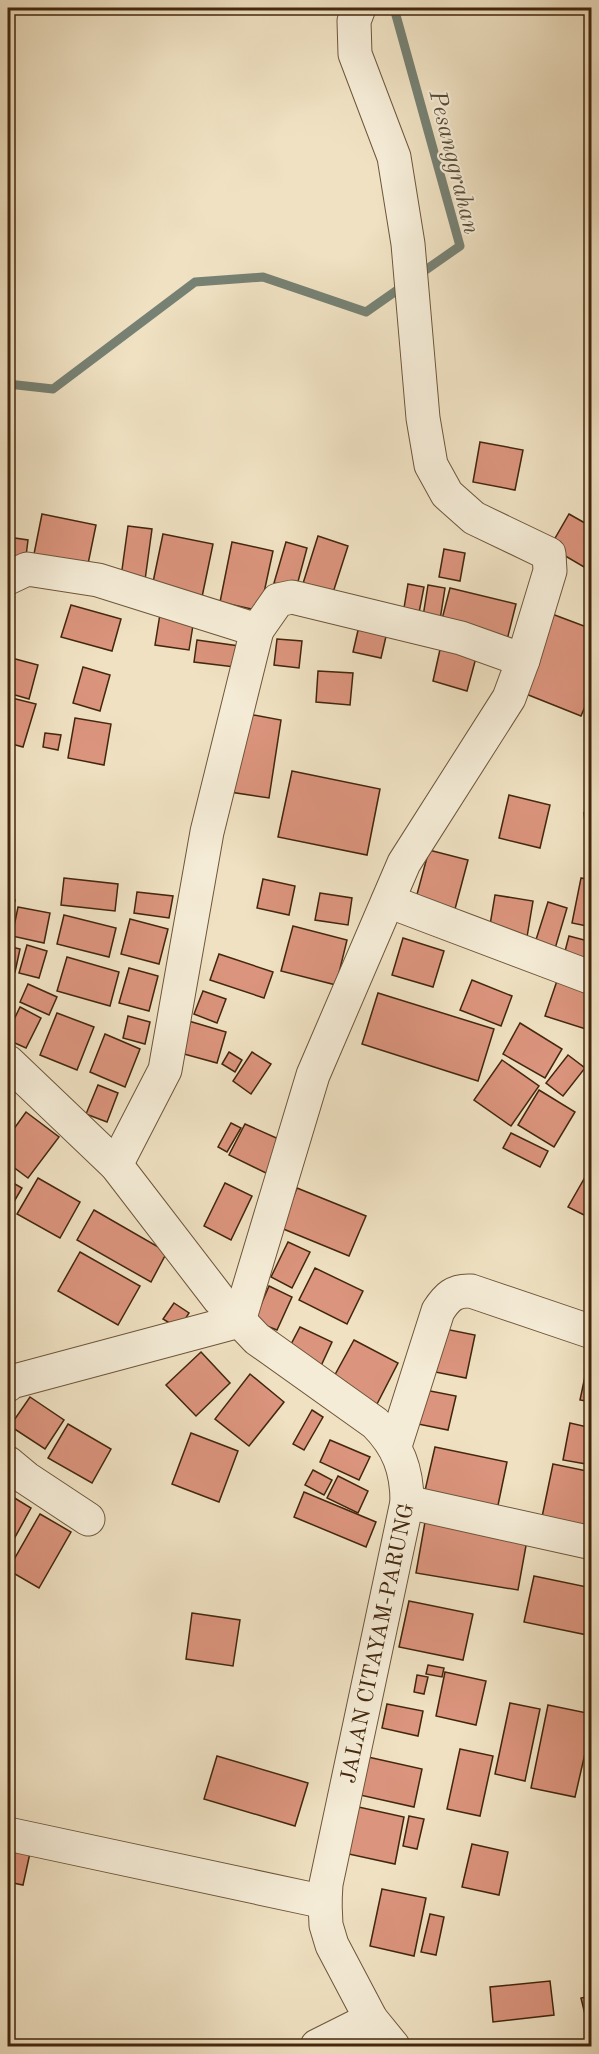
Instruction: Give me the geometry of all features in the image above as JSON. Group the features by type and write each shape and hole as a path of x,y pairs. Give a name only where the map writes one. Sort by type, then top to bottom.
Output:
{"street":[{"path":"8,1385 11,1382 239,1321 313,1076 404,863 509,698 550,572 549,554 474,518 447,494 431,465 423,418 408,244 394,157 355,54 354,21 359,8"},
{"path":"8,578 27,569 98,580 257,630"},
{"path":"116,1165 165,1070 207,832 257,630 269,611 279,600 292,597 461,638 523,660"},
{"path":"388,901 591,978"},
{"name":"JALAN CITAYAM-PARUNG","path":"8,1062 116,1165 219,1299 239,1321 257,1339 375,1423 395,1446 404,1469 407,1502 326,1884 325,1902 326,1925 332,1945 371,2019 393,2046"},
{"path":"395,1446 438,1311 446,1299 458,1291 471,1291 591,1332"},
{"path":"8,1463 26,1478 88,1519"},
{"path":"407,1502 591,1543"},
{"path":"8,1834 325,1902"},
{"path":"317,2046 371,2019"}],"building":[{"path":"480,442 523,450 515,490 473,482"},
{"path":"42,514 96,525 87,569 33,559"},
{"path":"569,514 592,527 592,554 584,567 550,547"},
{"path":"128,526 152,529 145,580 121,577"},
{"path":"163,534 213,544 202,597 152,587"},
{"path":"318,536 348,546 330,602 300,593"},
{"path":"8,537 28,540 25,564 8,562"},
{"path":"232,542 273,551 260,611 220,602"},
{"path":"286,542 307,548 296,589 274,583"},
{"path":"444,549 465,553 460,581 439,577"},
{"path":"408,584 424,587 417,623 402,620"},
{"path":"428,585 445,588 439,626 422,623"},
{"path":"450,588 516,604 506,644 440,627"},
{"path":"71,605 121,619 112,651 61,637"},
{"path":"160,614 194,619 189,650 155,645"},
{"path":"552,614 592,629 592,690 581,716 521,692"},
{"path":"359,626 387,632 381,658 353,652"},
{"path":"277,639 302,641 299,668 274,665"},
{"path":"197,640 246,647 243,668 194,662"},
{"path":"441,645 477,654 467,691 433,681"},
{"path":"8,657 38,665 29,699 8,693"},
{"path":"83,667 110,675 100,711 73,703"},
{"path":"318,671 353,673 350,705 316,702"},
{"path":"8,697 36,704 23,747 8,743"},
{"path":"243,713 281,720 269,798 230,792"},
{"path":"75,718 111,724 104,765 68,758"},
{"path":"45,733 61,735 58,750 43,747"},
{"path":"292,771 380,789 367,855 278,837"},
{"path":"509,795 550,805 540,848 499,838"},
{"path":"592,812 592,838 587,838 584,813"},
{"path":"429,850 468,860 455,909 416,898"},
{"path":"64,878 118,884 115,911 61,905"},
{"path":"581,878 592,880 592,927 572,923"},
{"path":"263,879 295,886 289,915 257,908"},
{"path":"137,892 173,896 169,918 134,913"},
{"path":"320,893 352,898 348,925 315,920"},
{"path":"495,895 533,901 527,937 489,931"},
{"path":"8,898 15,900 8,928"},
{"path":"548,902 567,908 554,952 534,946"},
{"path":"18,907 50,913 44,943 12,936"},
{"path":"64,915 116,928 109,957 57,944"},
{"path":"130,919 168,929 159,964 121,954"},
{"path":"293,926 347,940 336,985 281,971"},
{"path":"569,936 592,942 592,967 563,959"},
{"path":"403,938 444,951 433,987 392,975"},
{"path":"27,945 47,951 39,978 19,973"},
{"path":"8,946 20,949 15,972 8,970"},
{"path":"219,954 273,972 264,998 210,980"},
{"path":"67,957 119,972 110,1006 57,991"},
{"path":"129,968 158,976 149,1011 119,1003"},
{"path":"560,972 592,983 592,1031 545,1016"},
{"path":"472,980 512,996 501,1026 460,1010"},
{"path":"28,984 57,997 49,1015 20,1002"},
{"path":"203,991 226,999 217,1023 194,1014"},
{"path":"378,993 494,1029 478,1081 362,1044"},
{"path":"20,1007 41,1018 26,1048 8,1040 8,1032"},
{"path":"57,1013 94,1027 77,1070 40,1055"},
{"path":"128,1016 150,1022 145,1044 123,1038"},
{"path":"182,1019 226,1032 217,1063 173,1051"},
{"path":"520,1023 562,1049 545,1078 503,1054"},
{"path":"105,1034 140,1049 125,1087 90,1072"},
{"path":"229,1052 242,1060 235,1072 222,1064"},
{"path":"252,1052 271,1064 251,1094 233,1081"},
{"path":"568,1055 585,1068 563,1096 546,1083"},
{"path":"502,1060 539,1086 511,1126 474,1100"},
{"path":"98,1085 118,1093 107,1122 86,1114"},
{"path":"539,1090 575,1112 554,1147 518,1125"},
{"path":"26,1112 59,1137 28,1178 8,1163 8,1137"},
{"path":"231,1123 241,1128 227,1152 218,1147"},
{"path":"245,1124 283,1141 268,1174 229,1155"},
{"path":"511,1133 548,1151 540,1167 503,1148"},
{"path":"592,1165 592,1219 568,1207"},
{"path":"38,1178 80,1202 60,1238 17,1214"},
{"path":"8,1180 22,1188 8,1212"},
{"path":"225,1183 252,1196 231,1240 204,1226"},
{"path":"297,1188 366,1216 349,1256 281,1228"},
{"path":"94,1210 167,1252 151,1282 77,1240"},
{"path":"288,1242 310,1252 292,1288 271,1277"},
{"path":"80,1252 140,1286 118,1325 58,1291"},
{"path":"315,1268 363,1291 347,1324 299,1300"},
{"path":"269,1286 292,1297 277,1330 254,1321"},
{"path":"174,1303 189,1313 179,1329 163,1319"},
{"path":"300,1327 332,1342 320,1368 287,1352"},
{"path":"435,1327 475,1335 466,1378 425,1370"},
{"path":"354,1340 398,1363 376,1406 331,1382"},
{"path":"201,1352 230,1383 196,1416 166,1385"},
{"path":"587,1367 592,1368 592,1402 580,1400"},
{"path":"250,1374 284,1402 249,1446 215,1419"},
{"path":"420,1389 456,1396 448,1430 413,1423"},
{"path":"30,1397 64,1420 45,1449 10,1426"},
{"path":"312,1410 323,1417 304,1450 293,1444"},
{"path":"570,1423 592,1428 592,1465 563,1460"},
{"path":"68,1424 111,1449 92,1483 48,1458"},
{"path":"191,1433 238,1451 219,1502 172,1484"},
{"path":"330,1440 370,1457 359,1480 320,1462"},
{"path":"435,1447 507,1462 497,1510 424,1495"},
{"path":"553,1464 592,1472 592,1528 542,1517"},
{"path":"313,1470 332,1480 324,1495 305,1485"},
{"path":"338,1476 368,1491 358,1513 327,1498"},
{"path":"304,1492 376,1522 366,1547 294,1517"},
{"path":"8,1494 31,1508 8,1550"},
{"path":"40,1514 71,1532 39,1588 8,1570"},
{"path":"425,1522 527,1540 518,1590 416,1573"},
{"path":"534,1576 592,1588 592,1636 524,1622"},
{"path":"409,1601 473,1614 463,1660 399,1647"},
{"path":"192,1613 240,1620 233,1666 186,1659"},
{"path":"428,1665 444,1668 442,1677 426,1674"},
{"path":"445,1672 486,1681 476,1725 436,1716"},
{"path":"417,1675 428,1677 424,1694 414,1692"},
{"path":"510,1703 540,1709 525,1781 495,1774"},
{"path":"387,1704 423,1711 418,1736 382,1728"},
{"path":"548,1705 592,1714 592,1723 575,1797 531,1788"},
{"path":"460,1749 493,1756 480,1816 447,1809"},
{"path":"217,1756 308,1783 295,1826 204,1799"},
{"path":"368,1757 422,1769 414,1807 360,1795"},
{"path":"354,1806 404,1817 395,1864 344,1853"},
{"path":"409,1816 424,1819 417,1849 403,1846"},
{"path":"472,1844 508,1852 499,1895 462,1887"},
{"path":"8,1848 30,1853 23,1885 8,1882"},
{"path":"382,1889 426,1898 414,1956 370,1946"},
{"path":"430,1914 444,1917 436,1955 421,1952"},
{"path":"550,1981 554,2015 493,2022 490,1987"},
{"path":"592,1996 592,2035 590,2035 581,1998"}],"waterway":[{"name":"Pesanggrahan","path":"394,8 460,246 417,276"},
{"name":"Pesanggrahan","path":"8,384 53,389 195,282 263,277 366,312 406,284"}]}
